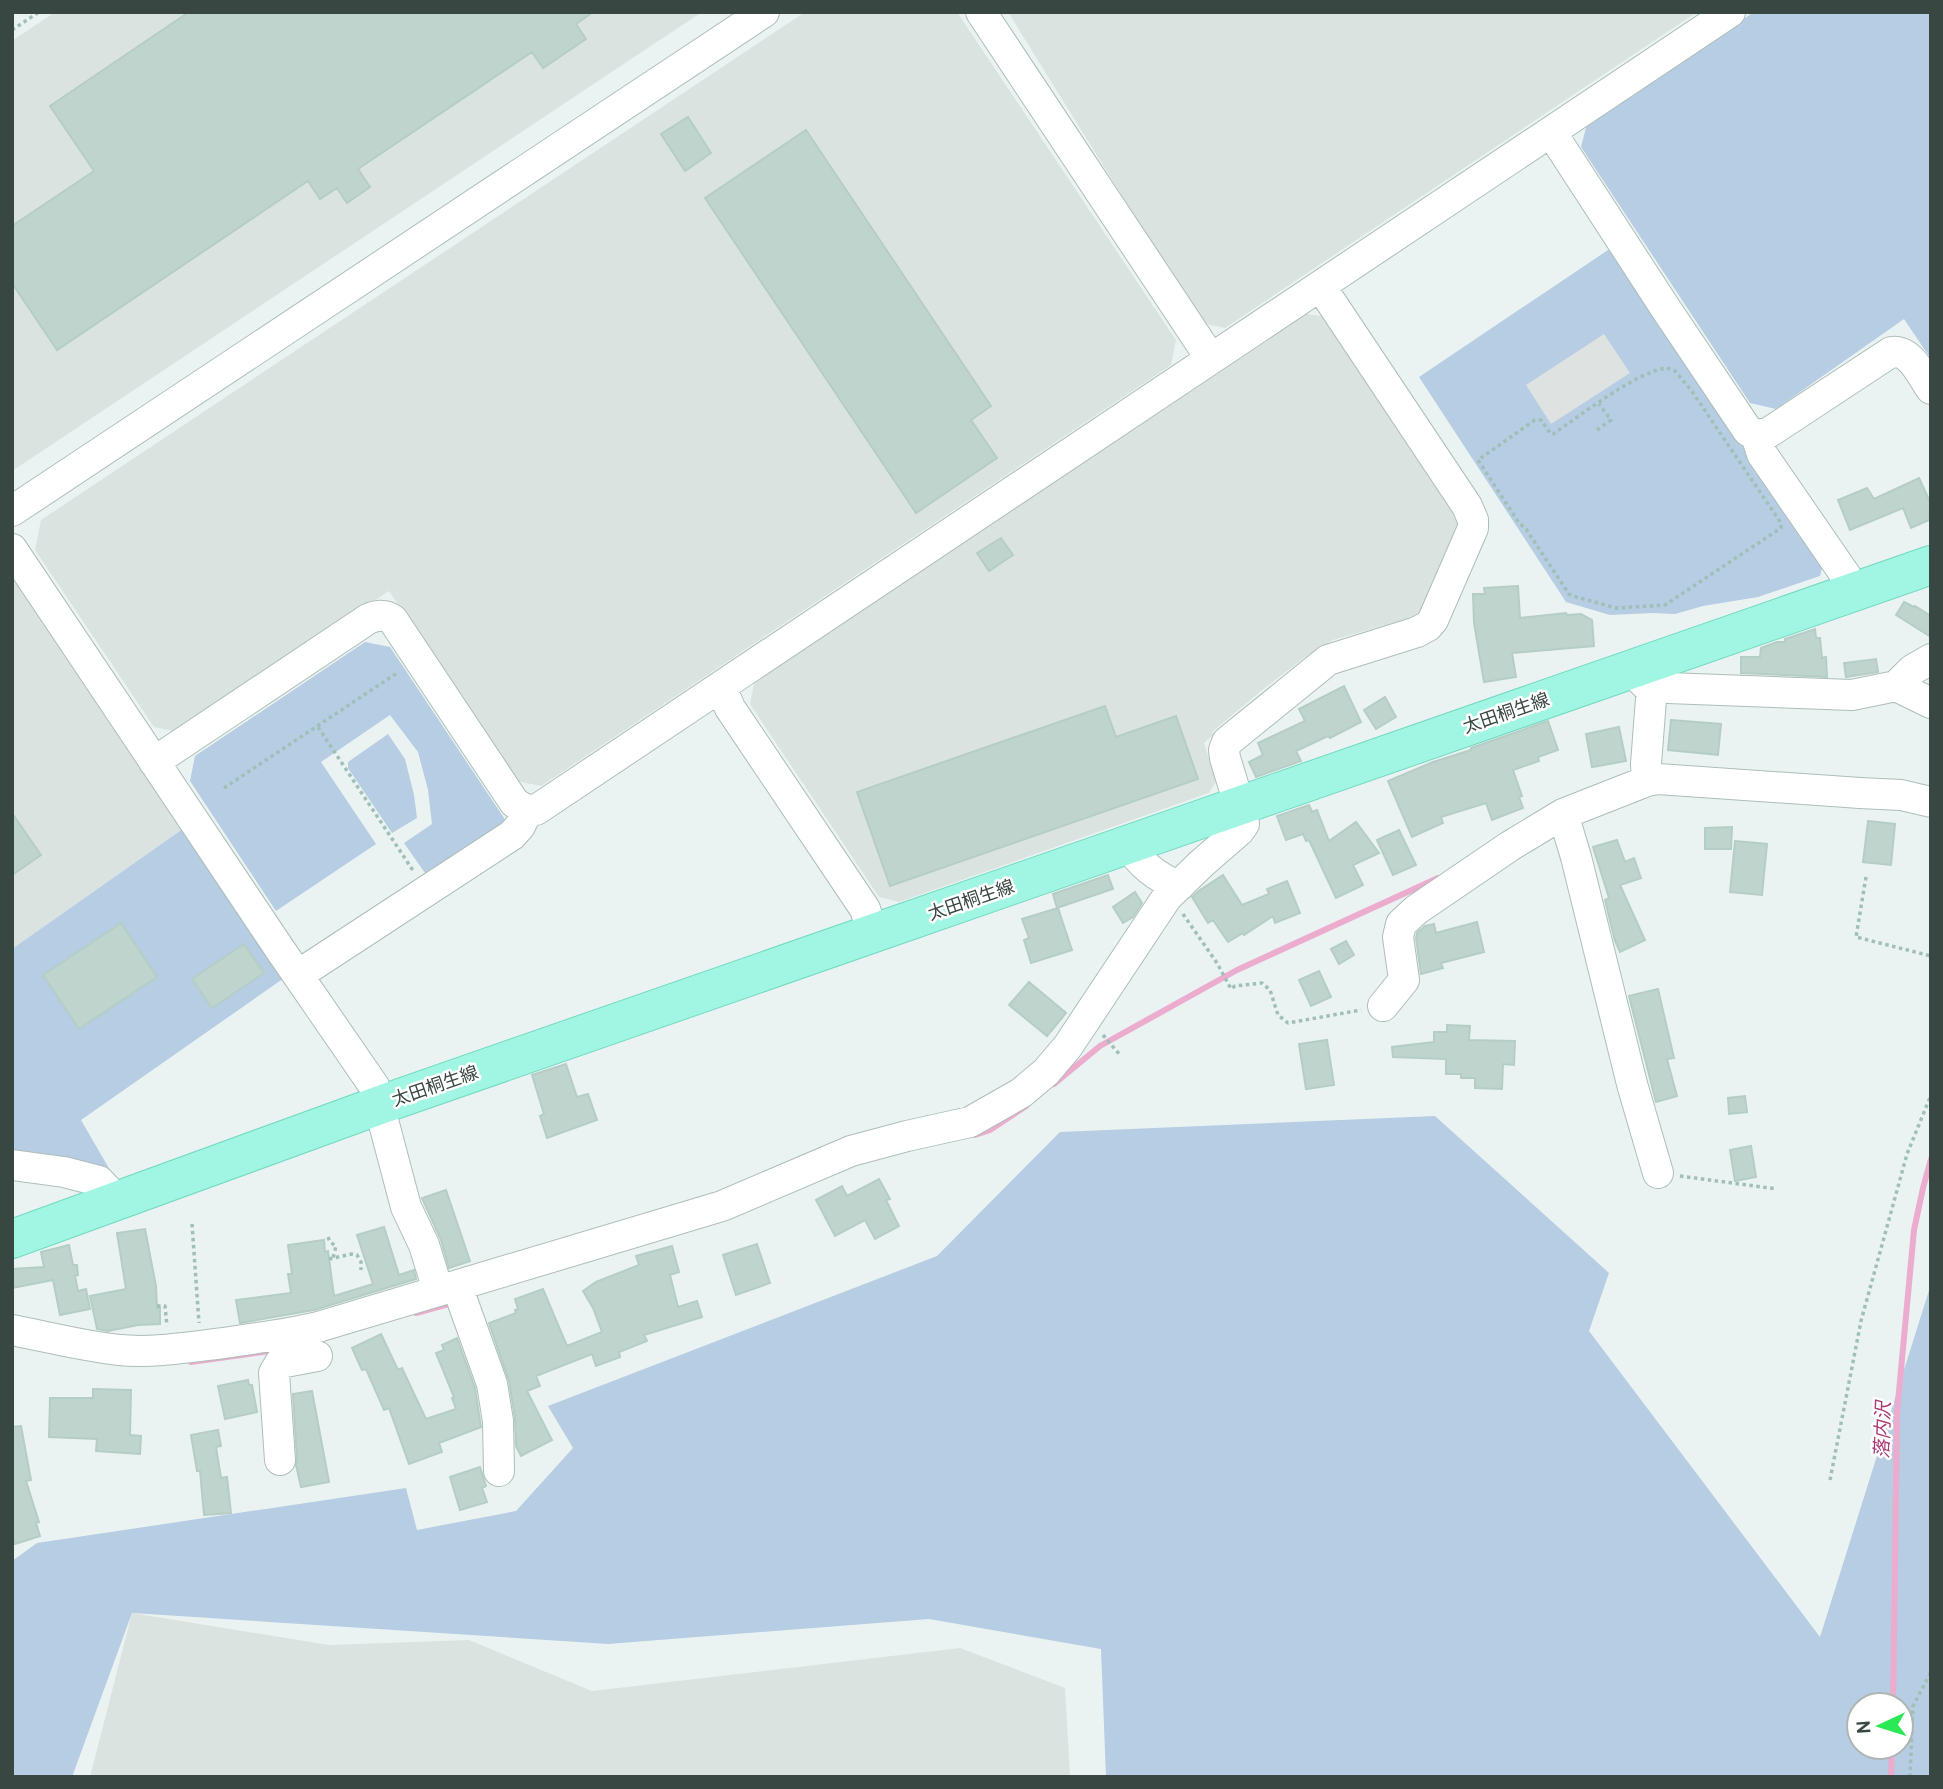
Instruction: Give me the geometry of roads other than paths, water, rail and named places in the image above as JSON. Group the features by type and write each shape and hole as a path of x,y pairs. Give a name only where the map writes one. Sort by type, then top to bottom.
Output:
{"main road":[{"name":"太田桐生線","path":"12,1239 380,1105 1239,806 1641,678 1852,593 1931,565"}],"street":[{"path":"12,499 270,327 351,264 729,12"},
{"path":"12,511 764,12"},
{"path":"981,12 1211,359"},
{"path":"154,762 368,619 382,615 393,620 514,802 521,808 536,810 1730,12"},
{"path":"1551,132 1748,431 1756,435 1768,433 1891,352 1906,354 1931,389"},
{"path":"280,1460 274,1374 280,1349 317,1327 455,1294 620,1235 722,1206 851,1151 970,1122 1021,1093 1046,1072 1068,1046 1173,891 1244,824 1225,758 1227,742 1328,660 1417,632 1428,626 1473,528 1473,520 1467,506 1321,287"},
{"path":"1756,435 1762,454 1846,576 1852,593"},
{"path":"12,549 374,1086 406,1207 424,1245 455,1294 492,1384 498,1421 499,1471"},
{"path":"1646,774 1641,678 1668,688 1852,695 1896,686 1912,670 1931,659"},
{"path":"1896,686 1931,702"},
{"path":"721,687 730,708 865,909 873,934"},
{"path":"1383,1006 1405,980 1398,937 1404,920 1510,846 1563,814 1646,774 1658,779 1901,794 1931,802"},
{"path":"298,975 512,835 528,810"},
{"path":"1563,814 1632,1084 1658,1172"},
{"path":"1129,846 1142,863 1173,891"},
{"path":"12,1165 64,1172 99,1181 118,1201"},
{"path":"12,1330 121,1350 166,1350 200,1346 280,1349 317,1356"}],"waterway":[{"path":"1054,1084 1100,1046 1237,970 1438,878"},
{"path":"975,1135 990,1130 1026,1106"},
{"name":"落内沢","path":"1893,1691 1897,1413 1914,1230 1931,1159"},
{"path":"416,1313 456,1302"},
{"path":"191,1362 277,1350"},
{"name":"落内沢","path":"1891,1777 1892,1761"}]}
